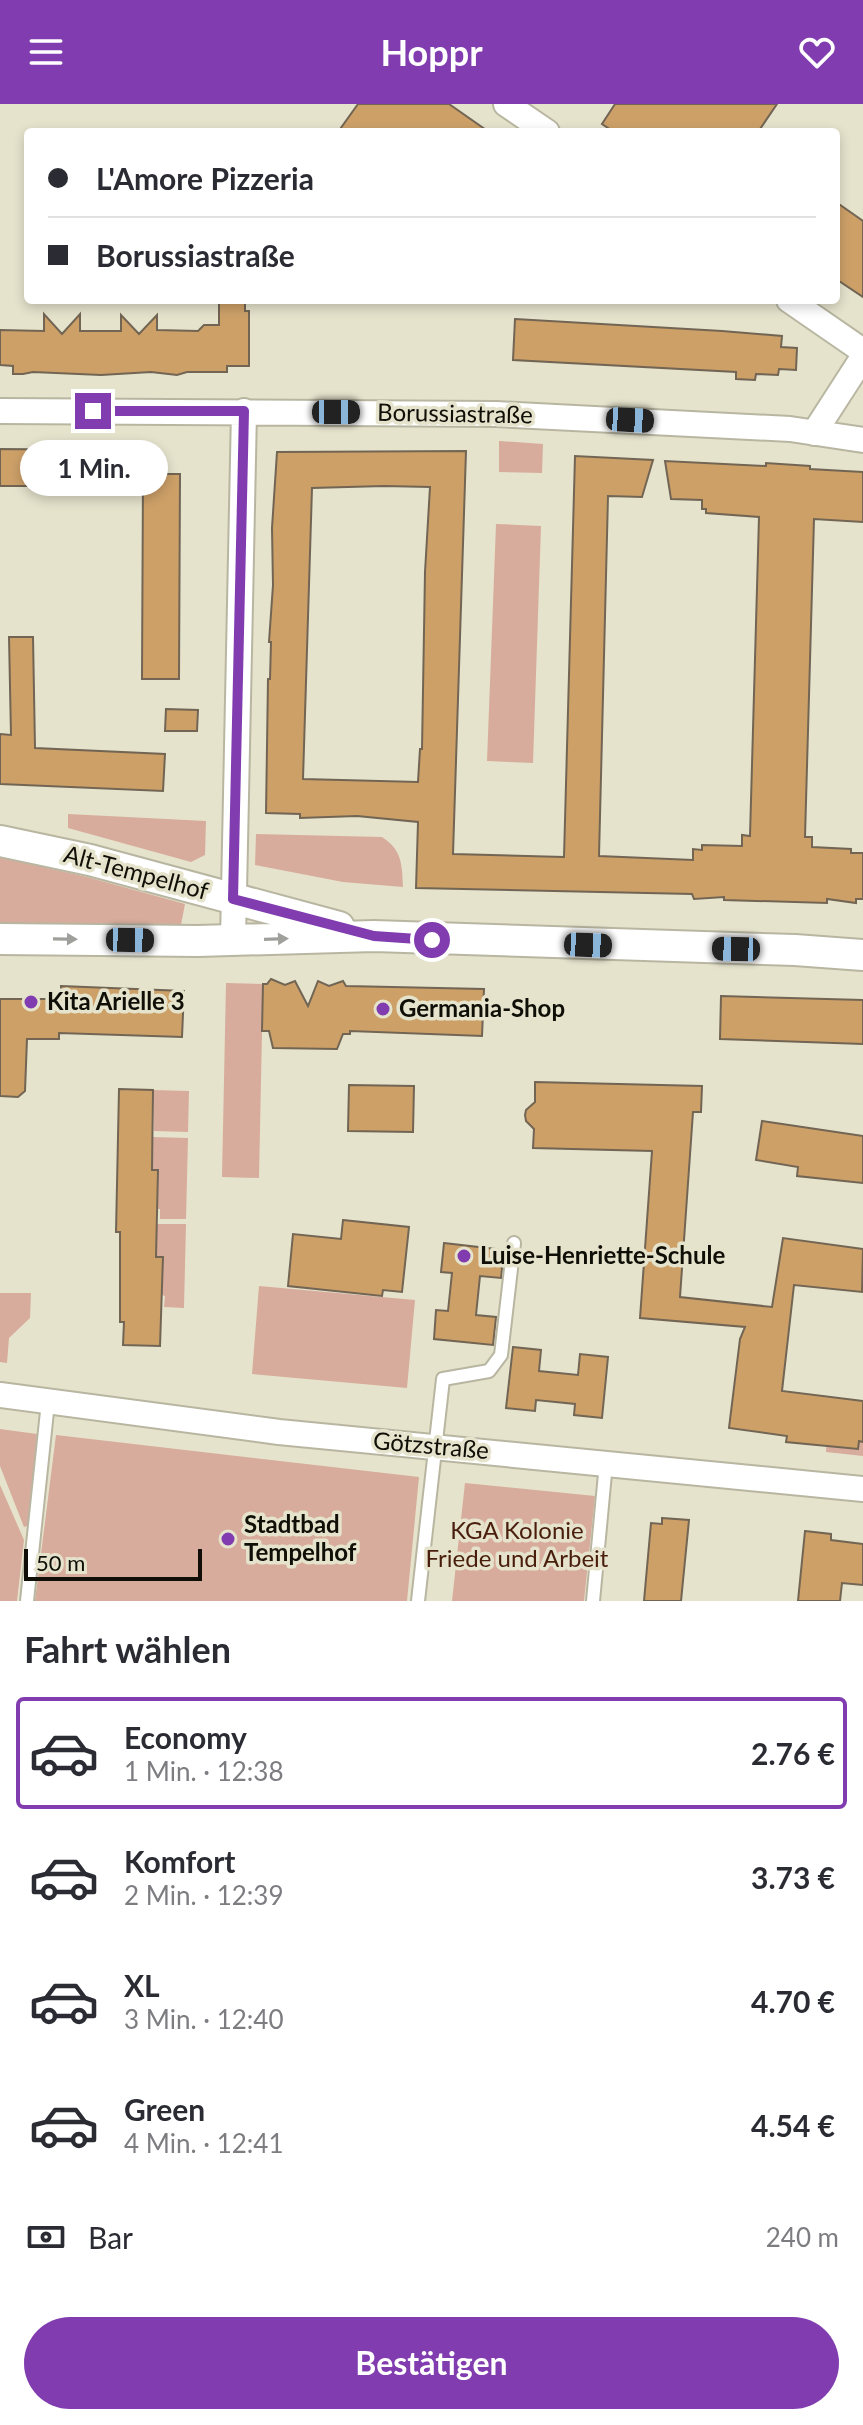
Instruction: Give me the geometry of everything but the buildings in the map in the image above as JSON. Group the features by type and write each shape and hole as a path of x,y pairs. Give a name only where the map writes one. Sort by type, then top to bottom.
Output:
{"street":[{"path":"506,104 541,128"},
{"path":"794,304 863,354 814,433"},
{"name":"Borussiastraße","path":"0,411 509,414 790,429 863,440"},
{"path":"233,940 244,411"},
{"name":"Alt-Tempelhof","path":"0,841 90,860 374,936"},
{"path":"374,936 863,955"},
{"name":"Alt-Tempelhof","path":"0,939 233,940 374,936"},
{"name":"Götzstraße","path":"0,1395 279,1432 863,1489"}],"lane":[{"path":"418,1601 443,1379 489,1371 501,1355 514,1243"},
{"path":"27,1601 48,1402"},
{"path":"593,1601 606,1463"}],"green space":[{"path":"499,441 543,444 542,473 499,472"},
{"path":"496,524 541,526 533,763 487,761"},
{"path":"68,814 206,821 205,855 191,862 68,828"},
{"path":"256,834 382,837 394,847 400,858 403,887 343,882 255,865"},
{"path":"0,857 185,904 181,925 0,923"},
{"path":"226,983 263,984 259,1178 222,1177"},
{"path":"153,1090 189,1091 188,1132 154,1131"},
{"path":"152,1137 188,1138 186,1219 160,1219 160,1209 157,1209 158,1171 152,1170"},
{"path":"157,1224 186,1224 184,1308 164,1307 163,1257 156,1257"},
{"path":"259,1286 415,1300 407,1388 252,1374"},
{"path":"0,1293 31,1293 30,1318 9,1338 7,1363 0,1362"},
{"path":"0,1429 37,1434 30,1525 24,1527 0,1466"},
{"name":"Stadtbad Tempelhof","path":"56,1435 419,1477 407,1601 35,1601"},
{"path":"827,1439 858,1448 859,1441 863,1442 863,1456 826,1452"},
{"name":"KGA Kolonie Friede und Arbeit","path":"465,1483 595,1496 584,1601 452,1601"},
{"path":"0,1485 24,1540 17,1601 0,1601"}],"place":[{"name":"Kita Arielle 3","path":"31,1002"},
{"name":"Germania-Shop","path":"383,1009"},
{"name":"Luise-Henriette-Schule","path":"464,1256"},
{"name":"Stadtbad Tempelhof","path":"228,1539"}],"route":[{"path":"93,411 244,411 233,899 374,936 432,940"}]}
